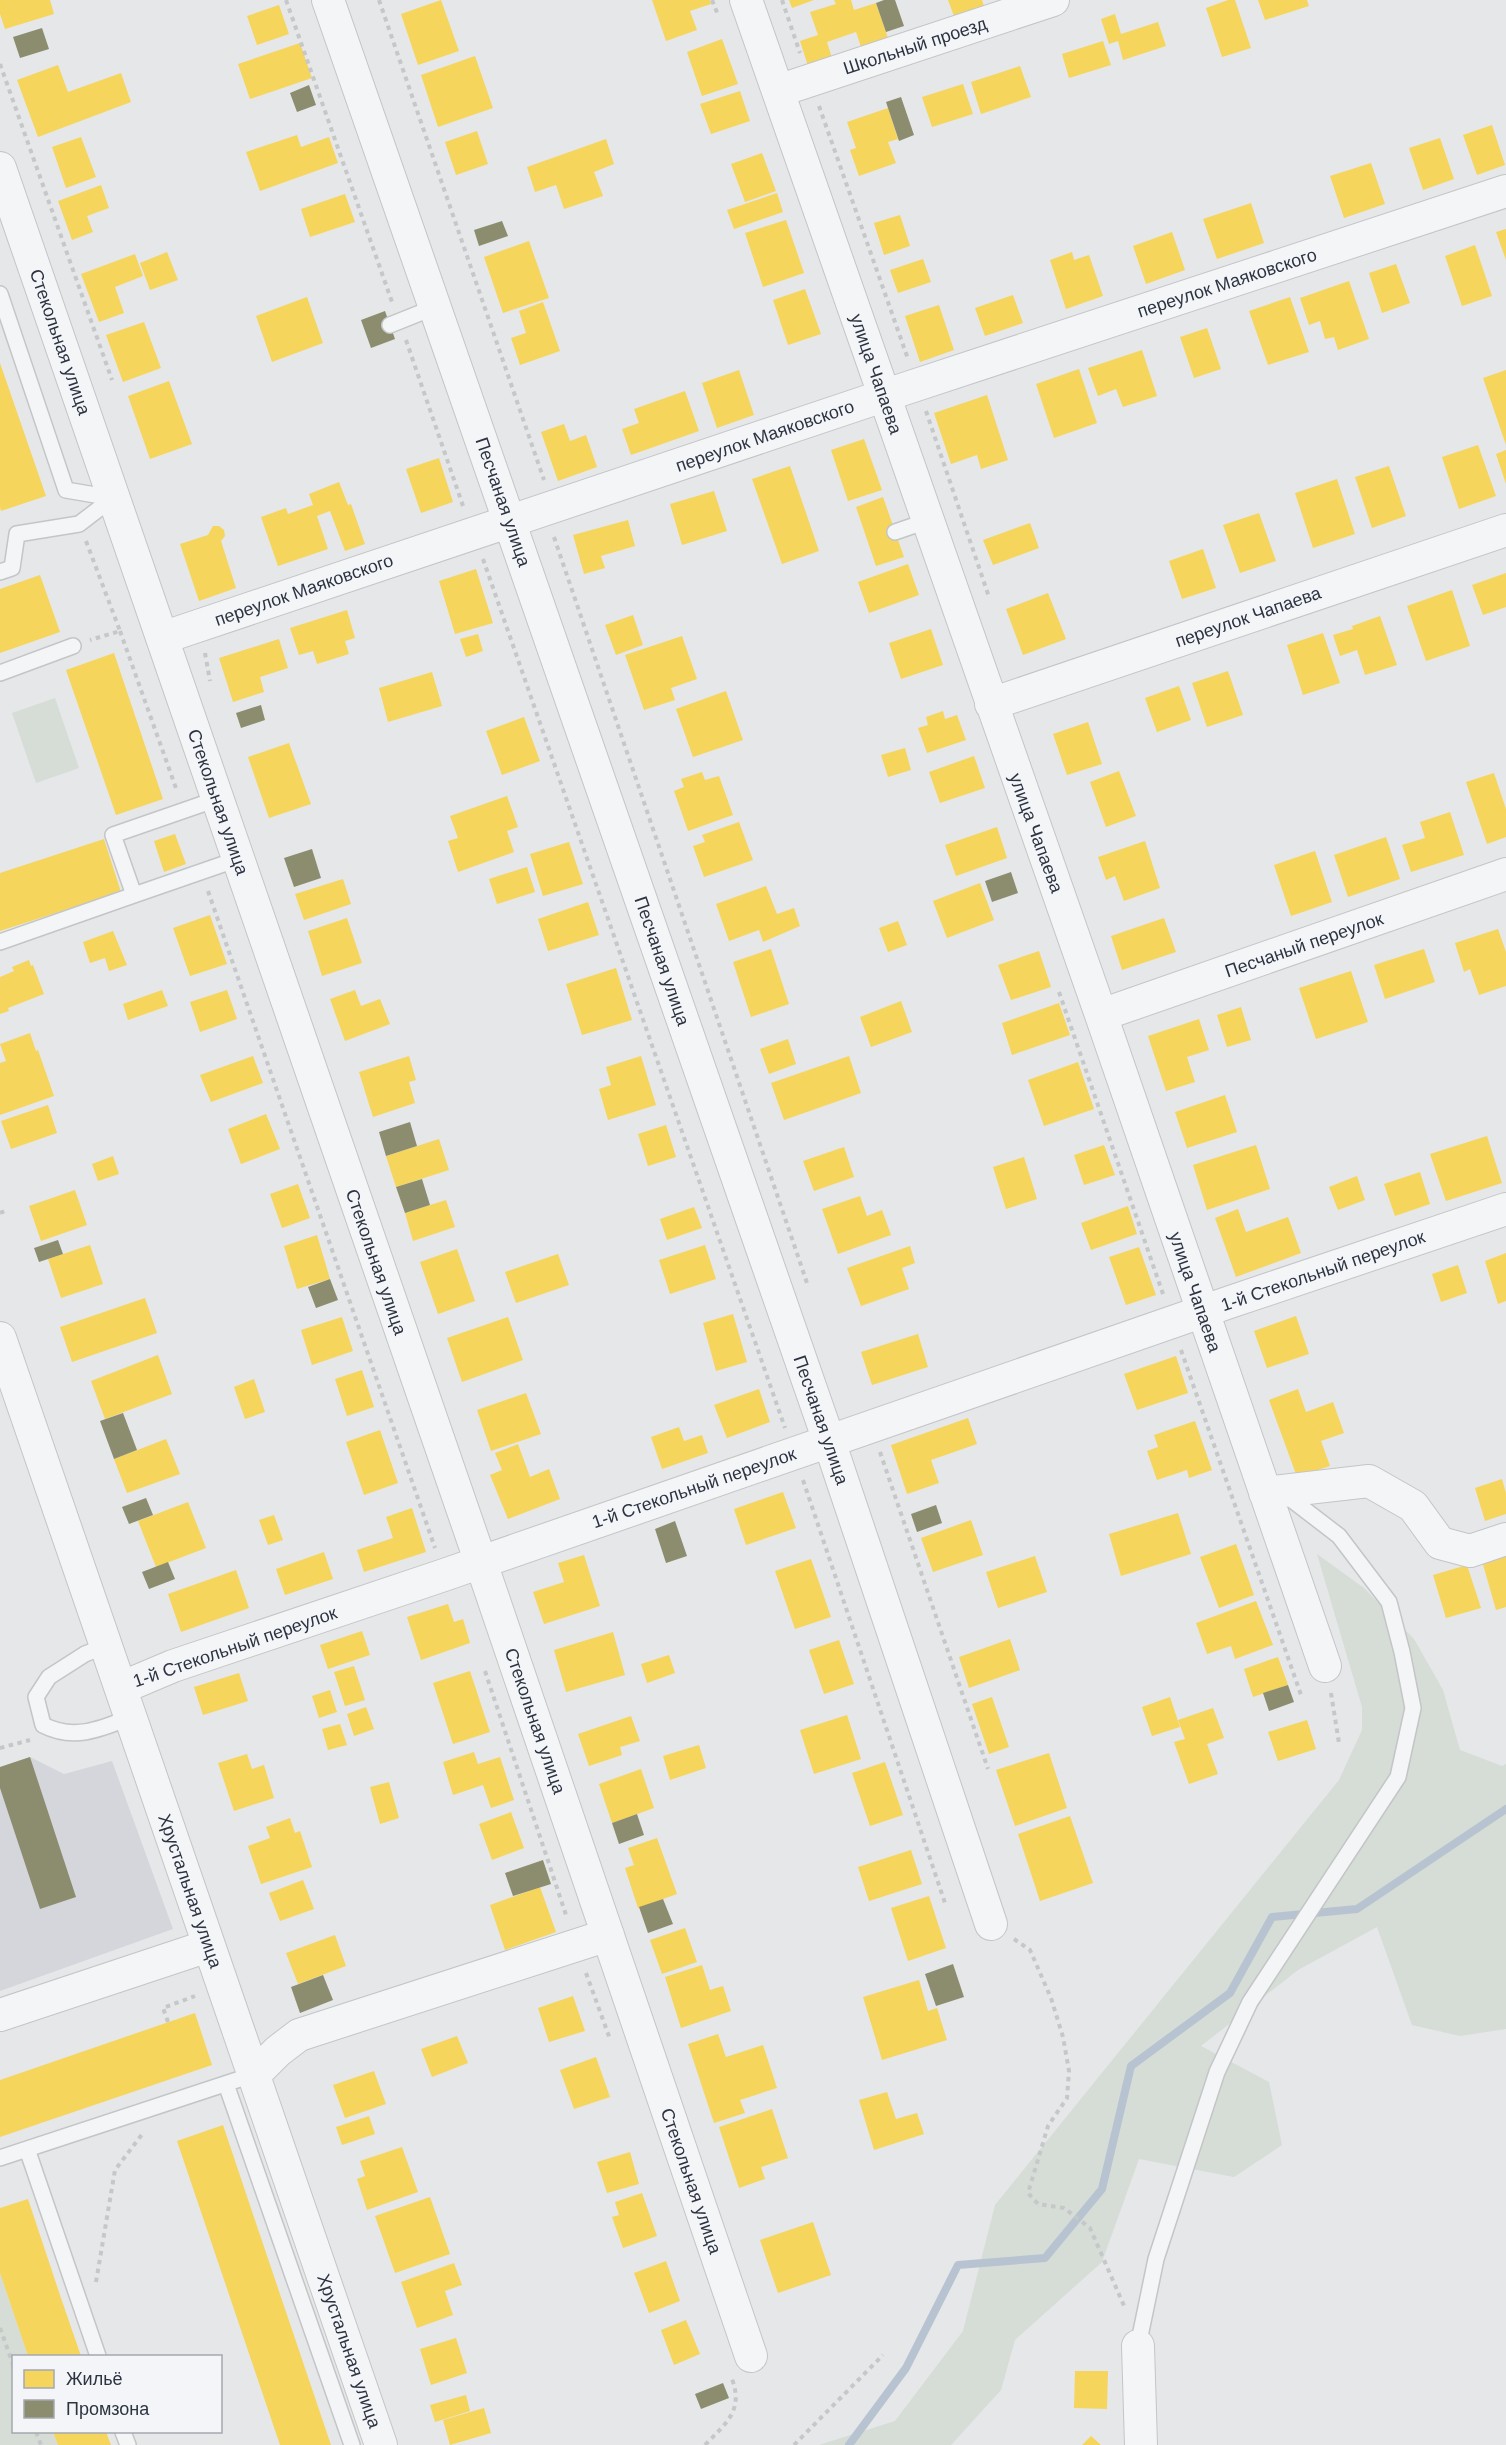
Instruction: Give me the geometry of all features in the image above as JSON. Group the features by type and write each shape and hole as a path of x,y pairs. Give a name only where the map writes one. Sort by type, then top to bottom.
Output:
{"street":[{"name":"Песчаная улица","path":"328,0 829,1441 991,1924"},
{"name":"улица Чапаева","path":"746,0 1101,1015 1187,1317 1273,1492 1325,1666"},
{"name":"Школьный проезд","path":"778,91 1053,0"},
{"name":"Стекольная улица","path":"0,168 217,799 226,863 480,1563 751,2356"},
{"name":"переулок Маяковского","path":"162,638 509,521 545,498 884,396 1506,191"},
{"name":"переулок Чапаева","path":"991,704 1506,530"},
{"name":"Песчаный переулок","path":"1101,1015 1506,874"},
{"name":"1-й Стекольный переулок","path":"121,1688 173,1666 480,1563 1187,1317 1506,1209"},
{"name":"Хрустальная улица","path":"0,1338 208,1946 241,2079 381,2445"},
{"path":"1273,1492 1369,1481 1413,1506 1440,1543 1470,1551 1506,1539"},
{"path":"241,2079 299,2035 608,1935"},
{"path":"0,2015 208,1946"},
{"path":"1138,2346 1141,2445"}],"lane":[{"path":"0,294 66,490 113,498"},
{"path":"394,323 435,307"},
{"path":"0,572 12,568 17,534 79,524 113,498"},
{"path":"895,532 927,521"},
{"path":"0,673 73,646"},
{"path":"134,895 113,835 217,799"},
{"path":"0,942 226,863"},
{"path":"1138,2346 1156,2259 1217,2072 1250,2002 1398,1777 1413,1708 1389,1602 1339,1536 1273,1492"},
{"path":"105,1646 85,1654 49,1677 36,1697 43,1725 56,1732 92,1732 131,1717"},
{"path":"0,2158 241,2079 352,2445"},
{"path":"27,2149 98,2355"}],"path":[{"path":"286,0 394,323 450,467"},
{"path":"379,0 810,1289"},
{"path":"782,0 989,598"},
{"path":"0,64 111,380"},
{"path":"79,524 184,810"},
{"path":"474,533 794,1453 945,1903"},
{"path":"73,646 120,631"},
{"path":"226,863 208,891 444,1575"},
{"path":"1057,984 1187,1317 1182,1354 1300,1695"},
{"path":"0,1213 8,1210"},
{"path":"879,1447 988,1769"},
{"path":"1325,1666 1333,1701 1338,1743"},
{"path":"991,1924 1030,1950 1051,1998 1063,2037 1069,2071 1066,2098 1048,2126 1028,2193 1038,2204 1064,2208 1090,2228 1138,2346"},
{"path":"168,2022 163,2007 195,1996"},
{"path":"87,2324 100,2264 115,2170 166,2103"},
{"path":"0,2328 12,2361"},
{"path":"794,2445 883,2355"},
{"path":"705,2445 734,2414 737,2391"}],"shaded area":[{"path":"55,698 79,768 36,783 12,713"},
{"path":"1317,1554 1364,1588 1414,1639 1443,1690 1460,1750 1502,1766 1506,1764 1506,2029 1460,2036 1412,2025 1377,1927 1298,1970 1201,2046 1269,2082 1282,2145 1234,2177 1139,2159 1102,2262 1015,2340 1001,2390 951,2445 819,2445 895,2421 963,2331 995,2205 1339,1780 1362,1730 1362,1707"},
{"path":"30,1757 64,1774 112,1761 173,1929 0,1991 0,1767"},
{"path":"0,2273 28,2355 12,2355 12,2433 53,2433 58,2445 0,2445"}],"building: Жильё":[{"path":"0,0 50,0 54,14 5,29 0,14"},
{"path":"441,0 459,51 418,65 401,14"},
{"path":"652,0 710,0 711,4 690,11 697,30 666,41"},
{"path":"789,0 814,0 792,8"},
{"path":"834,0 851,0 854,10 876,3 889,41 862,50 856,32 827,42 832,58 808,66 800,41 818,35 810,12 836,4"},
{"path":"948,0 982,0 984,6 954,16"},
{"path":"1228,0 1235,0 1251,48 1222,57 1206,8"},
{"path":"1258,0 1307,0 1309,6 1265,20"},
{"path":"279,5 289,34 257,45 247,16"},
{"path":"1115,14 1121,34 1158,22 1166,46 1123,60 1118,41 1109,44 1101,19"},
{"path":"722,39 738,84 702,96 687,52"},
{"path":"1103,41 1111,65 1069,78 1062,54"},
{"path":"300,43 312,78 250,99 238,64"},
{"path":"475,56 493,108 438,127 421,75"},
{"path":"58,65 68,92 121,73 131,102 38,137 17,80"},
{"path":"1020,66 1031,97 981,114 971,82"},
{"path":"963,84 973,114 932,127 922,97"},
{"path":"740,91 750,121 711,134 700,104"},
{"path":"888,108 898,139 888,142 896,163 859,176 850,150 856,148 847,122"},
{"path":"1492,125 1505,165 1477,175 1463,135"},
{"path":"477,131 488,164 456,175 445,142"},
{"path":"297,135 301,147 329,137 338,163 260,191 246,152"},
{"path":"81,137 96,177 66,188 52,147"},
{"path":"1440,138 1454,179 1423,190 1409,148"},
{"path":"606,139 614,164 594,172 603,196 564,209 556,185 535,192 527,167"},
{"path":"762,153 776,191 745,202 731,164"},
{"path":"1371,163 1385,204 1344,218 1330,176"},
{"path":"101,185 109,208 87,216 93,232 72,240 58,201"},
{"path":"777,193 783,212 734,229 727,210"},
{"path":"345,194 355,222 310,237 301,209"},
{"path":"1251,203 1264,243 1217,259 1203,219"},
{"path":"900,215 910,246 884,255 874,223"},
{"path":"786,220 804,273 763,287 745,233"},
{"path":"1506,229 1506,260 1496,232"},
{"path":"1172,232 1185,270 1146,284 1133,246"},
{"path":"529,241 549,298 503,313 484,257"},
{"path":"1475,245 1492,296 1462,306 1445,256"},
{"path":"167,252 178,280 150,290 140,263"},
{"path":"1072,252 1074,260 1089,255 1103,296 1066,309 1050,260"},
{"path":"135,254 143,276 115,287 124,313 99,322 81,274"},
{"path":"923,259 931,282 898,293 890,270"},
{"path":"1396,264 1410,303 1382,313 1369,273"},
{"path":"1349,281 1369,339 1338,350 1334,337 1325,339 1320,321 1309,325 1300,298"},
{"path":"805,289 821,334 788,345 773,300"},
{"path":"1013,295 1023,323 985,336 975,308"},
{"path":"307,297 323,343 272,362 256,316"},
{"path":"1290,297 1309,352 1268,365 1249,311"},
{"path":"543,302 560,351 520,365 511,338 526,333 519,311"},
{"path":"939,305 954,350 920,362 905,316"},
{"path":"144,322 161,368 123,382 106,335"},
{"path":"1207,328 1221,369 1194,378 1180,337"},
{"path":"1142,350 1157,396 1123,407 1116,389 1098,396 1088,368"},
{"path":"0,363 46,496 1,511 0,507"},
{"path":"1079,369 1097,423 1054,438 1036,384"},
{"path":"739,370 754,415 717,428 702,383"},
{"path":"1506,370 1506,445 1483,378"},
{"path":"169,381 192,444 150,459 128,396"},
{"path":"685,391 699,431 631,455 622,429 639,423 634,409"},
{"path":"987,395 1008,460 981,469 977,455 951,464 934,413"},
{"path":"564,424 570,441 586,435 597,467 558,481 541,432"},
{"path":"864,439 882,490 848,501 831,450"},
{"path":"1478,445 1496,496 1459,509 1442,457"},
{"path":"1506,450 1506,484 1496,454"},
{"path":"439,458 453,502 421,513 406,469"},
{"path":"790,466 819,551 782,564 752,479"},
{"path":"1389,466 1406,516 1372,528 1355,477"},
{"path":"1337,479 1355,534 1313,548 1295,493"},
{"path":"339,482 348,505 351,504 365,544 345,551 330,511 317,516 328,549 278,566 261,517 286,508 288,514 313,505 309,494"},
{"path":"714,491 727,531 682,545 670,504"},
{"path":"883,497 904,557 876,566 856,507"},
{"path":"1259,513 1276,561 1240,573 1223,525"},
{"path":"628,520 635,546 601,556 605,568 584,574 573,535"},
{"path":"1030,523 1039,548 993,565 983,540"},
{"path":"213,526 219,526 224,530 225,536 221,541 236,588 199,601 180,544 208,535"},
{"path":"1203,549 1216,588 1182,599 1169,561"},
{"path":"908,564 919,595 869,613 858,582"},
{"path":"476,569 493,623 455,634 439,581"},
{"path":"1506,573 1506,607 1483,615 1472,585"},
{"path":"40,575 60,632 0,653 0,589"},
{"path":"1452,590 1470,646 1426,661 1407,606"},
{"path":"1048,593 1066,639 1023,655 1006,609"},
{"path":"347,610 355,638 345,641 349,654 317,664 313,651 299,655 290,628"},
{"path":"633,615 643,645 616,655 605,625"},
{"path":"1380,616 1397,665 1365,675 1357,650 1340,656 1333,635 1353,629 1352,626"},
{"path":"931,629 943,665 901,679 889,643"},
{"path":"1323,633 1340,683 1303,695 1287,645"},
{"path":"478,634 483,651 466,657 460,639"},
{"path":"682,636 697,679 671,688 675,700 644,710 625,655"},
{"path":"279,639 288,668 260,677 264,692 233,702 219,658"},
{"path":"114,653 163,799 116,815 66,670"},
{"path":"1228,671 1243,715 1207,727 1192,683"},
{"path":"432,672 442,706 388,722 379,688"},
{"path":"1179,686 1191,720 1157,732 1145,698"},
{"path":"726,691 743,740 693,757 676,709"},
{"path":"943,711 945,719 957,715 966,740 927,753 918,728 928,725 926,717"},
{"path":"524,717 540,761 502,775 486,731"},
{"path":"1088,722 1102,764 1067,775 1053,734"},
{"path":"289,743 311,804 269,818 248,757"},
{"path":"905,748 911,770 888,777 881,755"},
{"path":"974,756 985,788 940,803 929,772"},
{"path":"1119,771 1136,816 1106,827 1090,782"},
{"path":"702,772 705,780 719,776 733,815 688,831 674,791 684,787 681,779"},
{"path":"1494,773 1506,809 1506,837 1487,844 1466,782"},
{"path":"507,796 518,827 507,831 514,852 458,872 448,841 458,838 450,816"},
{"path":"1450,812 1464,855 1411,872 1402,845 1425,838 1420,822"},
{"path":"739,822 753,860 704,877 693,846 705,842 702,835"},
{"path":"997,827 1007,858 956,876 945,845"},
{"path":"175,834 186,864 164,872 154,841"},
{"path":"1386,837 1400,879 1348,897 1334,855"},
{"path":"104,839 121,892 0,931 0,873"},
{"path":"1145,841 1160,888 1124,901 1115,876 1106,880 1098,857"},
{"path":"569,842 583,884 543,896 530,854"},
{"path":"1315,851 1332,902 1291,916 1274,865"},
{"path":"527,867 535,892 497,904 489,879"},
{"path":"343,879 351,904 304,920 295,894"},
{"path":"980,883 994,920 947,938 933,901"},
{"path":"766,886 777,914 794,908 800,926 763,942 759,930 729,941 716,904"},
{"path":"588,902 599,935 548,951 538,919"},
{"path":"210,915 227,964 190,976 173,928"},
{"path":"347,918 362,963 322,976 308,931"},
{"path":"1164,918 1176,952 1122,970 1111,936"},
{"path":"898,921 907,945 888,952 879,928"},
{"path":"1498,929 1506,952 1506,986 1479,995 1470,969 1464,972 1455,943"},
{"path":"113,931 127,965 109,971 105,958 90,963 83,942"},
{"path":"771,949 789,1004 751,1017 733,962"},
{"path":"1424,949 1435,982 1385,999 1374,965"},
{"path":"1039,951 1051,987 1011,1000 998,965"},
{"path":"29,960 44,994 8,1008 9,1011 0,1014 0,977 14,971 12,967"},
{"path":"616,968 632,1020 582,1035 566,984"},
{"path":"1351,971 1368,1022 1316,1039 1299,988"},
{"path":"162,990 168,1006 128,1020 123,1004"},
{"path":"227,990 237,1019 200,1032 190,1002"},
{"path":"355,990 361,1006 380,999 390,1024 345,1041 330,999"},
{"path":"901,1001 912,1032 871,1047 860,1017"},
{"path":"1059,1003 1070,1035 1012,1055 1002,1023"},
{"path":"1241,1007 1251,1040 1227,1047 1217,1015"},
{"path":"1199,1019 1209,1050 1187,1057 1195,1082 1166,1091 1148,1036"},
{"path":"30,1033 54,1096 0,1115 0,1063 6,1061 0,1044"},
{"path":"788,1039 796,1064 769,1074 760,1049"},
{"path":"253,1056 263,1083 211,1102 200,1075"},
{"path":"409,1056 416,1080 409,1082 415,1103 373,1117 359,1072"},
{"path":"641,1056 656,1105 608,1120 599,1089 611,1085 606,1067"},
{"path":"849,1056 861,1093 784,1120 771,1083"},
{"path":"1078,1062 1094,1109 1044,1126 1028,1080"},
{"path":"1225,1095 1237,1132 1187,1148 1175,1112"},
{"path":"48,1105 57,1133 11,1149 1,1121"},
{"path":"266,1114 280,1149 241,1164 228,1129"},
{"path":"666,1125 676,1157 648,1166 638,1134"},
{"path":"1487,1136 1502,1183 1446,1201 1430,1154"},
{"path":"439,1139 449,1170 396,1187 386,1156"},
{"path":"1104,1145 1115,1175 1084,1185 1074,1155"},
{"path":"1256,1145 1270,1189 1207,1210 1193,1165"},
{"path":"844,1147 854,1177 814,1191 803,1161"},
{"path":"113,1156 119,1174 98,1181 92,1164"},
{"path":"1024,1157 1037,1199 1006,1209 993,1167"},
{"path":"1420,1172 1430,1204 1395,1216 1384,1184"},
{"path":"1357,1176 1365,1200 1338,1210 1329,1187"},
{"path":"298,1184 310,1218 282,1228 270,1194"},
{"path":"75,1190 87,1225 41,1241 29,1206"},
{"path":"860,1196 867,1216 882,1210 891,1235 838,1254 822,1209"},
{"path":"446,1200 455,1227 413,1241 405,1213"},
{"path":"1128,1206 1137,1234 1091,1250 1081,1223"},
{"path":"694,1207 702,1228 667,1240 660,1219"},
{"path":"1238,1209 1246,1232 1288,1217 1301,1253 1236,1277 1215,1218"},
{"path":"317,1235 330,1279 297,1289 284,1246"},
{"path":"90,1245 103,1284 61,1298 48,1259"},
{"path":"705,1245 716,1279 670,1294 659,1260"},
{"path":"910,1246 915,1263 902,1268 909,1289 861,1306 847,1268"},
{"path":"1139,1247 1156,1295 1126,1305 1109,1257"},
{"path":"457,1249 475,1301 438,1314 420,1262"},
{"path":"1506,1253 1506,1301 1498,1304 1485,1261"},
{"path":"558,1254 569,1285 516,1303 505,1272"},
{"path":"1458,1265 1467,1293 1441,1302 1432,1274"},
{"path":"145,1298 157,1333 72,1362 60,1327"},
{"path":"733,1314 747,1362 716,1371 703,1323"},
{"path":"1296,1316 1309,1354 1267,1368 1254,1331"},
{"path":"342,1317 353,1351 312,1365 301,1330"},
{"path":"508,1317 523,1360 462,1382 447,1338"},
{"path":"918,1334 928,1367 872,1385 861,1352"},
{"path":"158,1355 172,1394 105,1419 91,1381"},
{"path":"1176,1356 1188,1393 1137,1410 1124,1374"},
{"path":"362,1370 374,1407 347,1416 335,1379"},
{"path":"254,1379 265,1412 245,1419 234,1387"},
{"path":"759,1389 770,1422 727,1438 714,1405"},
{"path":"1298,1389 1306,1412 1333,1402 1344,1433 1321,1441 1330,1466 1297,1477 1269,1400"},
{"path":"526,1393 541,1434 491,1451 477,1410"},
{"path":"968,1418 977,1444 931,1460 939,1483 907,1494 891,1445"},
{"path":"1195,1421 1212,1470 1189,1478 1187,1470 1157,1480 1147,1451 1158,1447 1154,1435"},
{"path":"679,1427 684,1441 702,1435 708,1453 662,1469 651,1437"},
{"path":"380,1430 398,1483 364,1495 346,1442"},
{"path":"166,1439 180,1474 127,1493 114,1459"},
{"path":"518,1444 530,1477 549,1469 560,1499 508,1519 490,1475 502,1470 495,1453"},
{"path":"1502,1479 1506,1493 1506,1514 1485,1521 1475,1488"},
{"path":"783,1492 796,1528 746,1545 734,1509"},
{"path":"188,1502 206,1548 156,1567 138,1521"},
{"path":"412,1508 426,1552 364,1572 357,1550 393,1538 386,1517"},
{"path":"1178,1513 1191,1554 1121,1576 1109,1534"},
{"path":"274,1515 283,1540 268,1545 259,1520"},
{"path":"971,1520 983,1555 933,1572 921,1538"},
{"path":"1236,1544 1254,1595 1219,1608 1200,1557"},
{"path":"324,1552 333,1579 285,1595 276,1569"},
{"path":"1506,1553 1506,1607 1496,1610 1482,1561"},
{"path":"584,1555 600,1606 544,1624 533,1592 564,1582 558,1563"},
{"path":"1035,1556 1047,1592 998,1608 986,1572"},
{"path":"811,1559 831,1617 795,1629 775,1571"},
{"path":"1467,1565 1481,1608 1446,1618 1433,1575"},
{"path":"236,1570 249,1608 181,1632 168,1594"},
{"path":"1256,1601 1273,1645 1235,1659 1231,1646 1207,1654 1196,1623"},
{"path":"448,1604 454,1622 463,1619 470,1643 421,1660 407,1617"},
{"path":"362,1631 370,1655 328,1669 320,1645"},
{"path":"613,1632 625,1675 566,1692 554,1650"},
{"path":"1010,1639 1020,1670 969,1688 959,1657"},
{"path":"839,1640 854,1684 824,1694 809,1650"},
{"path":"669,1655 675,1673 647,1683 641,1664"},
{"path":"1278,1657 1288,1685 1253,1697 1244,1669"},
{"path":"354,1666 365,1700 345,1706 334,1672"},
{"path":"470,1671 490,1732 453,1744 433,1683"},
{"path":"239,1673 248,1701 203,1715 194,1687"},
{"path":"330,1690 337,1712 319,1718 312,1696"},
{"path":"992,1697 1009,1747 989,1754 972,1704"},
{"path":"1170,1697 1180,1727 1152,1736 1142,1707"},
{"path":"366,1707 374,1729 354,1736 347,1714"},
{"path":"1213,1708 1224,1738 1207,1744 1218,1774 1189,1784 1174,1742 1185,1739 1178,1720"},
{"path":"847,1715 861,1759 814,1774 800,1730"},
{"path":"631,1716 640,1741 620,1747 622,1755 589,1766 578,1734"},
{"path":"1307,1720 1316,1749 1278,1761 1268,1732"},
{"path":"340,1724 347,1745 328,1750 322,1729"},
{"path":"699,1745 706,1768 670,1780 663,1756"},
{"path":"474,1752 478,1764 500,1757 514,1800 491,1808 483,1785 453,1795 443,1762"},
{"path":"1049,1753 1067,1808 1015,1826 996,1770"},
{"path":"247,1754 252,1769 264,1765 274,1798 234,1811 218,1763"},
{"path":"885,1762 903,1815 870,1826 852,1773"},
{"path":"641,1769 654,1808 612,1823 599,1784"},
{"path":"389,1782 399,1818 380,1824 370,1787"},
{"path":"511,1812 524,1848 492,1860 479,1824"},
{"path":"1070,1816 1093,1883 1040,1901 1018,1834"},
{"path":"290,1818 295,1833 300,1831 312,1867 261,1884 248,1846 270,1838 266,1827"},
{"path":"657,1838 677,1894 638,1908 625,1868 634,1865 628,1848"},
{"path":"911,1850 922,1884 869,1901 858,1867"},
{"path":"303,1880 314,1909 280,1921 269,1893"},
{"path":"540,1887 556,1932 505,1950 490,1905"},
{"path":"929,1896 946,1948 908,1961 891,1908"},
{"path":"685,1928 697,1962 662,1974 650,1940"},
{"path":"335,1935 346,1966 298,1984 286,1953"},
{"path":"702,1965 710,1990 723,1986 731,2011 681,2028 665,1977"},
{"path":"919,1980 928,2011 937,2008 947,2040 882,2060 863,1997"},
{"path":"573,1996 585,2031 549,2042 538,2008"},
{"path":"195,2013 212,2065 0,2137 0,2080"},
{"path":"718,2034 726,2057 763,2045 777,2088 740,2100 745,2113 714,2123 688,2044"},
{"path":"457,2036 468,2063 432,2077 421,2049"},
{"path":"596,2057 610,2097 574,2109 560,2070"},
{"path":"374,2071 386,2104 345,2118 333,2085"},
{"path":"887,2092 896,2119 917,2113 924,2134 874,2150 859,2100"},
{"path":"772,2109 788,2158 761,2167 765,2179 739,2188 719,2127"},
{"path":"369,2116 375,2134 342,2145 336,2127"},
{"path":"223,2125 331,2445 280,2445 177,2141"},
{"path":"402,2147 418,2192 367,2210 357,2179 365,2176 360,2161"},
{"path":"630,2152 639,2184 607,2193 597,2162"},
{"path":"642,2193 657,2236 623,2248 612,2217 619,2215 615,2202"},
{"path":"430,2197 450,2254 395,2273 375,2216"},
{"path":"28,2199 81,2355 28,2355 0,2273 0,2208"},
{"path":"813,2222 831,2275 778,2293 760,2240"},
{"path":"666,2261 680,2301 649,2313 634,2273"},
{"path":"454,2263 462,2285 445,2291 453,2315 417,2328 401,2282"},
{"path":"686,2320 700,2354 674,2365 661,2330"},
{"path":"456,2338 467,2373 431,2385 420,2349"},
{"path":"1075,2371 1108,2371 1107,2409 1074,2408"},
{"path":"466,2395 470,2411 435,2422 430,2405"},
{"path":"484,2408 491,2433 450,2445 443,2420"},
{"path":"53,2433 106,2433 111,2445 58,2445"},
{"path":"1091,2436 1101,2445 1082,2445"}],"building: Промзона":[{"path":"895,0 904,26 886,32 876,3"},
{"path":"42,28 49,49 20,58 13,37"},
{"path":"309,85 316,105 297,112 290,93"},
{"path":"901,97 914,135 899,141 886,102"},
{"path":"502,221 508,236 479,246 474,230"},
{"path":"385,311 395,339 371,348 361,320"},
{"path":"261,705 265,720 241,728 236,713"},
{"path":"312,849 321,878 294,887 284,858"},
{"path":"1011,872 1018,893 992,902 985,881"},
{"path":"410,1122 417,1146 386,1156 379,1132"},
{"path":"422,1179 430,1205 405,1213 396,1187"},
{"path":"58,1240 63,1254 39,1262 34,1248"},
{"path":"330,1279 338,1300 316,1308 308,1287"},
{"path":"123,1413 137,1450 114,1459 100,1421"},
{"path":"146,1498 153,1515 129,1524 122,1507"},
{"path":"936,1505 942,1523 917,1532 911,1514"},
{"path":"675,1521 687,1556 666,1563 655,1529"},
{"path":"168,1562 175,1579 149,1589 142,1572"},
{"path":"1288,1685 1294,1702 1269,1711 1263,1693"},
{"path":"30,1757 76,1897 40,1909 0,1788 0,1767"},
{"path":"637,1814 644,1835 619,1844 612,1823"},
{"path":"543,1860 551,1884 513,1896 505,1873"},
{"path":"663,1899 673,1924 648,1933 639,1907"},
{"path":"953,1964 964,1997 936,2006 925,1974"},
{"path":"323,1975 333,2000 300,2013 291,1987"},
{"path":"723,2383 729,2398 701,2409 695,2394"}],"waterway":[{"path":"849,2445 906,2368 958,2265 1045,2258 1102,2189 1131,2066 1230,1993 1272,1917 1357,1909 1506,1809"}]}
